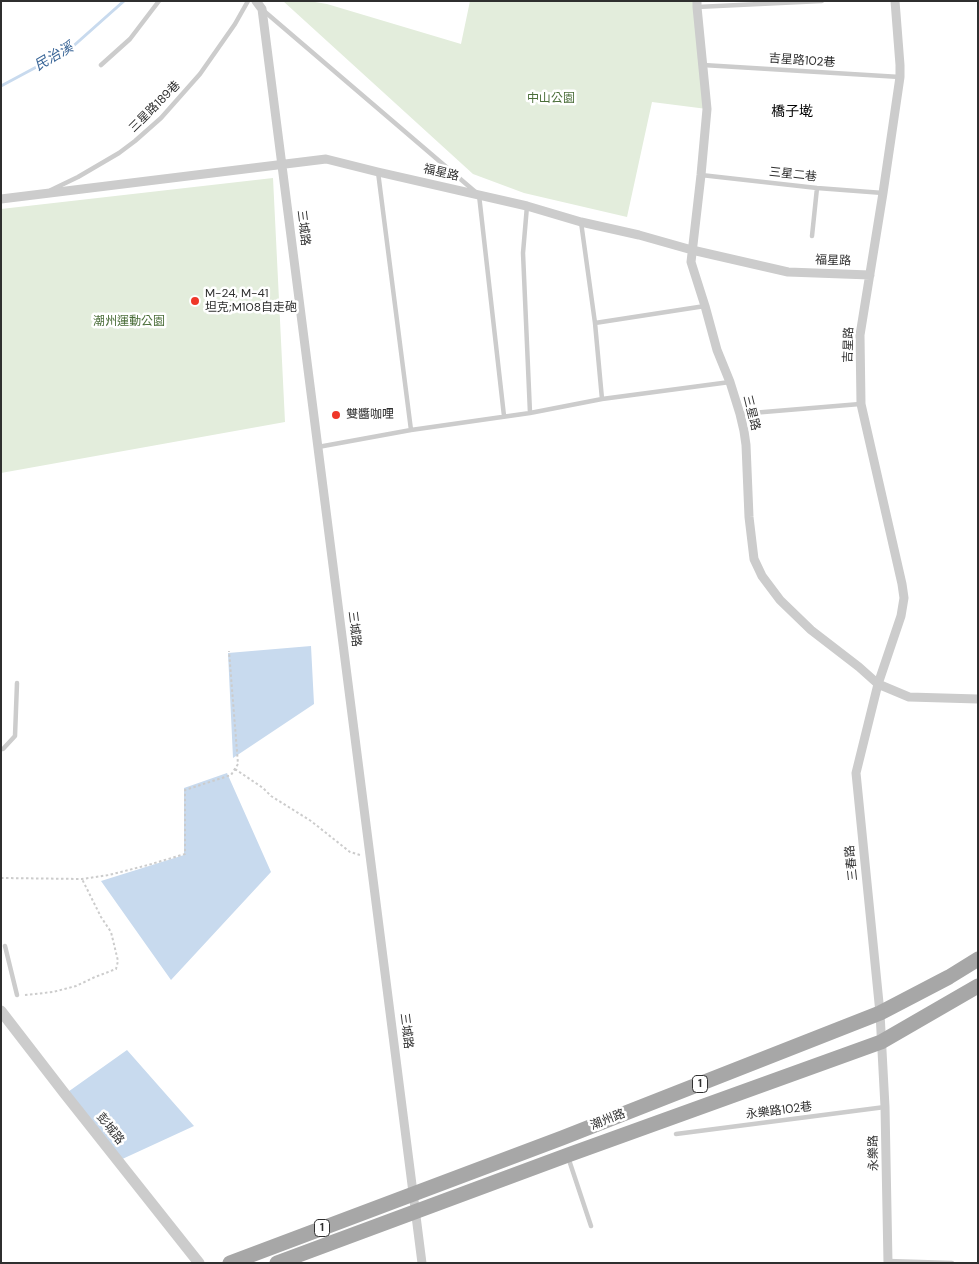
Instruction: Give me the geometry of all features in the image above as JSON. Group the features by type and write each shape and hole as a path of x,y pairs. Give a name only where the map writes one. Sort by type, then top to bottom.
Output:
{"main road":[{"name":"潮州路","path":"230,1263 562,1138 880,1013 978,959"},
{"name":"潮州路","path":"277,1263 881,1042 978,986"}],"street":[{"name":"三城路","path":"256,1 262,9 422,1263"},
{"name":"吉星路","path":"878,684 901,616 904,598 861,404 860,335 900,77 895,1"},
{"name":"三星路","path":"697,4 707,109 702,175 691,262 717,350 740,414 746,445 749,518 754,559 762,576 780,600 811,630 878,684 909,697 978,699"},
{"name":"福星路","path":"1,199 326,159 527,206 581,222 788,272 870,275"},
{"name":"三春路","path":"878,684 856,773 880,1013 881,1042"},
{"name":"彭城路","path":"1,1011 199,1263"},
{"name":"永樂路","path":"881,1042 885,1107 888,1262"}],"lane":[{"path":"101,64 130,38 159,1"},
{"name":"三星路189巷","path":"44,194 112,157 136,141 161,118 200,74 235,24 248,1"},
{"path":"697,4 822,1"},
{"path":"262,9 479,195 504,416"},
{"name":"吉星路102巷","path":"703,65 900,77"},
{"path":"378,172 411,430"},
{"name":"三星二巷","path":"702,175 817,188 883,193"},
{"path":"812,236 817,188"},
{"path":"527,206 523,253 530,413"},
{"path":"581,222 595,323 602,399"},
{"path":"595,323 705,306"},
{"path":"318,447 411,430 530,413 602,399 730,382"},
{"path":"740,414 861,404"},
{"path":"1,750 15,736 18,683"},
{"path":"5,946 17,996"},
{"name":"永樂路102巷","path":"676,1134 885,1107"},
{"path":"568,1155 591,1226"},
{"path":"888,1262 952,1263"}],"path":[{"path":"1,878 82,879 109,875 185,854 185,790 231,775 238,764 229,651"},
{"path":"235,769 263,788 270,796 312,821 350,852 371,858"},
{"path":"17,996 31,996 76,986 116,969 118,961 111,932 82,879"}],"green space":[{"name":"中山公園","path":"283,1 309,1 327,4 461,44 470,1 697,1 707,109 652,102 627,217 524,193 473,174"},
{"name":"潮州運動公園","path":"273,178 285,422 1,473 1,209"}],"water":[{"path":"311,646 314,704 233,758 228,653"},
{"path":"227,773 271,872 171,980 101,881 184,855 184,788"},
{"path":"127,1050 194,1126 118,1161 65,1094"}],"waterway":[{"name":"民治溪","path":"1,86 70,49 124,1"}],"place":[{"name":"M-24, M-41 坦克;M108自走砲","path":"195,301"},
{"name":"雙醬咖哩","path":"336,415"}],"district":[{"name":"橋子墘","path":"792,112"}]}
